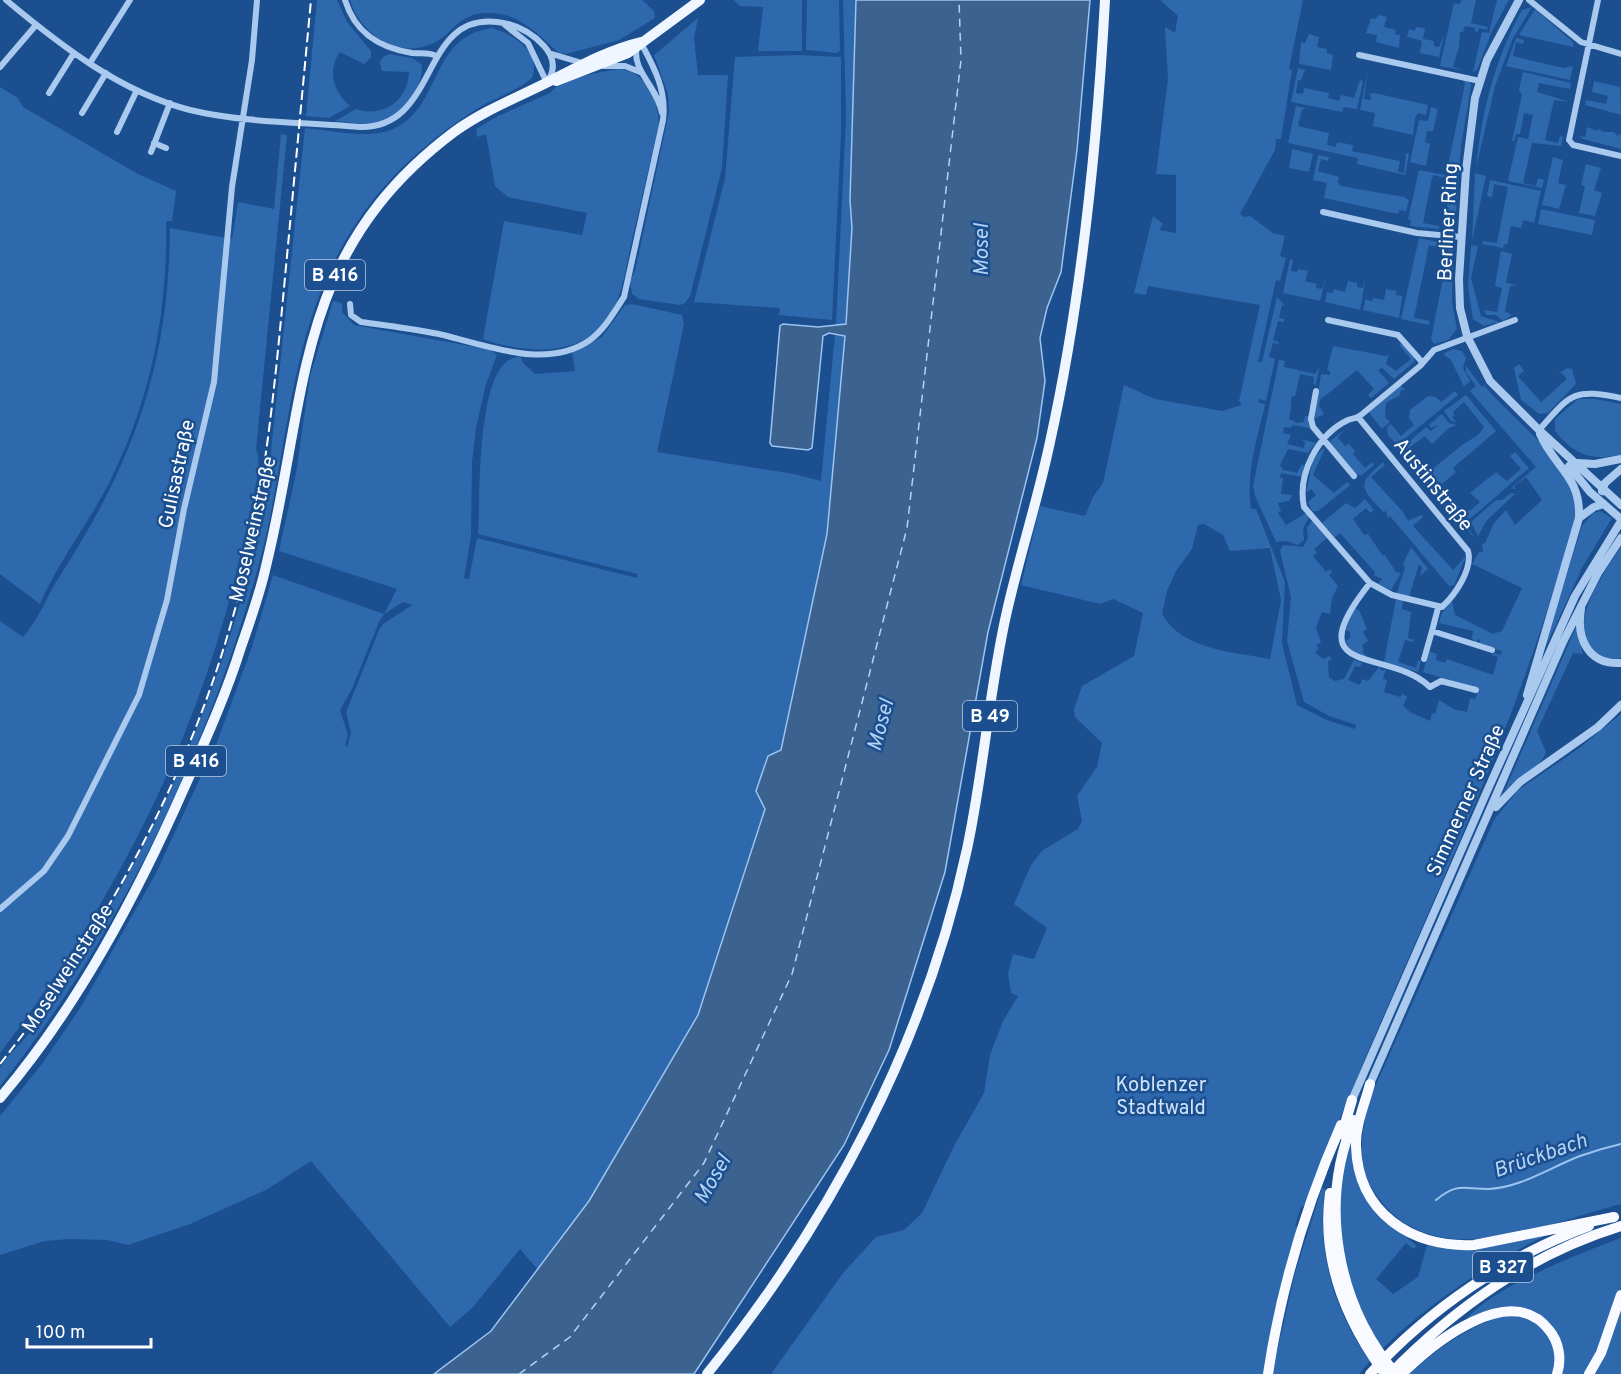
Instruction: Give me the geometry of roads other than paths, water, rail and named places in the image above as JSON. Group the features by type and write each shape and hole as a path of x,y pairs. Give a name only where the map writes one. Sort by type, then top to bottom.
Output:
{"highway":[{"path":"1370,1084 1355,1144 1358,1167 1374,1202 1394,1223 1414,1236 1453,1246 1474,1245 1617,1216"},
{"path":"1370,1084 1344,1149 1336,1202 1336,1230 1340,1258 1357,1312 1378,1350 1396,1374"},
{"path":"1268,1374 1284,1289 1297,1241 1352,1100"},
{"path":"1352,1100 1332,1172 1329,1201 1330,1249 1338,1287 1349,1315 1358,1335 1385,1374"},
{"name":"B 327","path":"1370,1374 1435,1314 1491,1275 1551,1242 1617,1216"},
{"name":"B 327","path":"1390,1374 1418,1354 1445,1320 1497,1284 1559,1250 1621,1226"},
{"path":"1589,1374 1601,1353 1621,1295"},
{"path":"1402,1374 1418,1354 1471,1323 1491,1314 1514,1310 1534,1317 1549,1329 1558,1347 1557,1374"}],"main road":[{"name":"Moselweinstraße","path":"547,83 567,79 628,53 676,20 700,0"},
{"name":"B 49","path":"707,1374 792,1258 855,1150 904,1047 942,944 967,851 1006,614 1051,440 1068,346 1088,198 1105,0"},
{"name":"Moselweinstraße","path":"0,1098 75,996 130,903 210,731 240,651 266,567 310,344 328,290 363,226 391,189 434,148 493,107 584,64 641,42"}],"street":[{"path":"6,0 74,53 137,90 189,109 243,117 366,127 391,120 407,110 448,38 460,30 481,22 496,22 526,30 549,52 561,59 584,64"},
{"path":"90,63 130,0"},
{"name":"Gulisastraße","path":"0,909 44,871 68,836 139,695 167,600 184,509 214,382 232,186 252,60 257,0"},
{"path":"345,0 356,24 371,40 394,49 436,56"},
{"name":"Berliner Ring","path":"1519,0 1487,60 1480,81 1467,150 1461,237 1460,308 1467,336 1490,381 1539,430 1621,505"},
{"path":"1529,0 1578,41 1621,54"},
{"path":"1599,0 1570,144 1621,156"},
{"path":"496,22 513,30 528,43 547,83"},
{"path":"0,68 36,25"},
{"path":"641,42 635,59 641,72 656,91 663,120"},
{"path":"350,304 351,315 361,322 440,334 502,350 536,355 570,350 590,339 608,322 624,297 663,120 665,104 662,88 641,42"},
{"path":"547,83 554,69 549,52"},
{"path":"49,93 74,53"},
{"path":"1359,55 1480,81"},
{"path":"597,66 621,66 641,72"},
{"path":"82,113 106,73"},
{"path":"117,132 137,90"},
{"path":"151,152 170,103"},
{"path":"154,143 166,148"},
{"path":"1323,212 1417,233 1461,237"},
{"path":"1328,320 1398,335 1422,362"},
{"path":"1424,659 1438,608 1392,595 1370,583 1304,507 1302,495 1309,462 1323,440 1349,419 1358,417 1417,369 1434,350 1515,320"},
{"path":"1316,390 1311,423 1354,476"},
{"path":"1539,430 1571,397 1583,393 1621,398"},
{"name":"Austinstraße","path":"1358,417 1468,551 1468,566 1454,593 1438,608"},
{"name":"Berliner Ring","path":"1520,717 1579,519 1579,500 1571,478 1546,447 1539,430"},
{"name":"Berliner Ring","path":"1551,441 1602,504 1621,520"},
{"path":"1577,463 1595,464 1621,459"},
{"path":"1602,504 1603,487 1621,469"},
{"path":"1579,519 1602,504 1614,505 1621,511"},
{"name":"Simmerner Straße","path":"1352,1100 1575,596 1621,520"},
{"name":"Simmerner Straße","path":"1370,1084 1582,600 1621,538"},
{"path":"1370,583 1346,617 1342,640 1346,651 1356,658 1419,676 1430,687 1441,681 1476,690"},
{"path":"1582,600 1579,627 1583,644 1589,653 1601,660 1621,663"},
{"path":"1432,631 1492,650"},
{"path":"1487,819 1502,799 1520,782 1598,727 1621,705"}],"water":[{"name":"Mosel","path":"856,0 1090,0 1077,150 1061,272 1047,308 1040,338 1045,381 1037,438 988,632 945,872 889,1050 844,1145 694,1374 434,1374 491,1331 589,1201 698,1015 765,809 756,791 768,756 781,750 827,534 845,336 829,333 823,336 812,448 808,450 772,446 770,443 780,326 783,324 818,327 846,324 852,228 850,200"}],"waterway":[{"name":"Brückbach","path":"1436,1200 1456,1189 1488,1189 1512,1185 1580,1156 1621,1144"}],"railway":[{"path":"0,1064 42,1009 81,951 117,892 150,830 180,767 227,636 245,569 259,500 269,430 311,0"}],"park label":[{"name":"Koblenzer Stadtwald","path":"1161,1096"}]}
